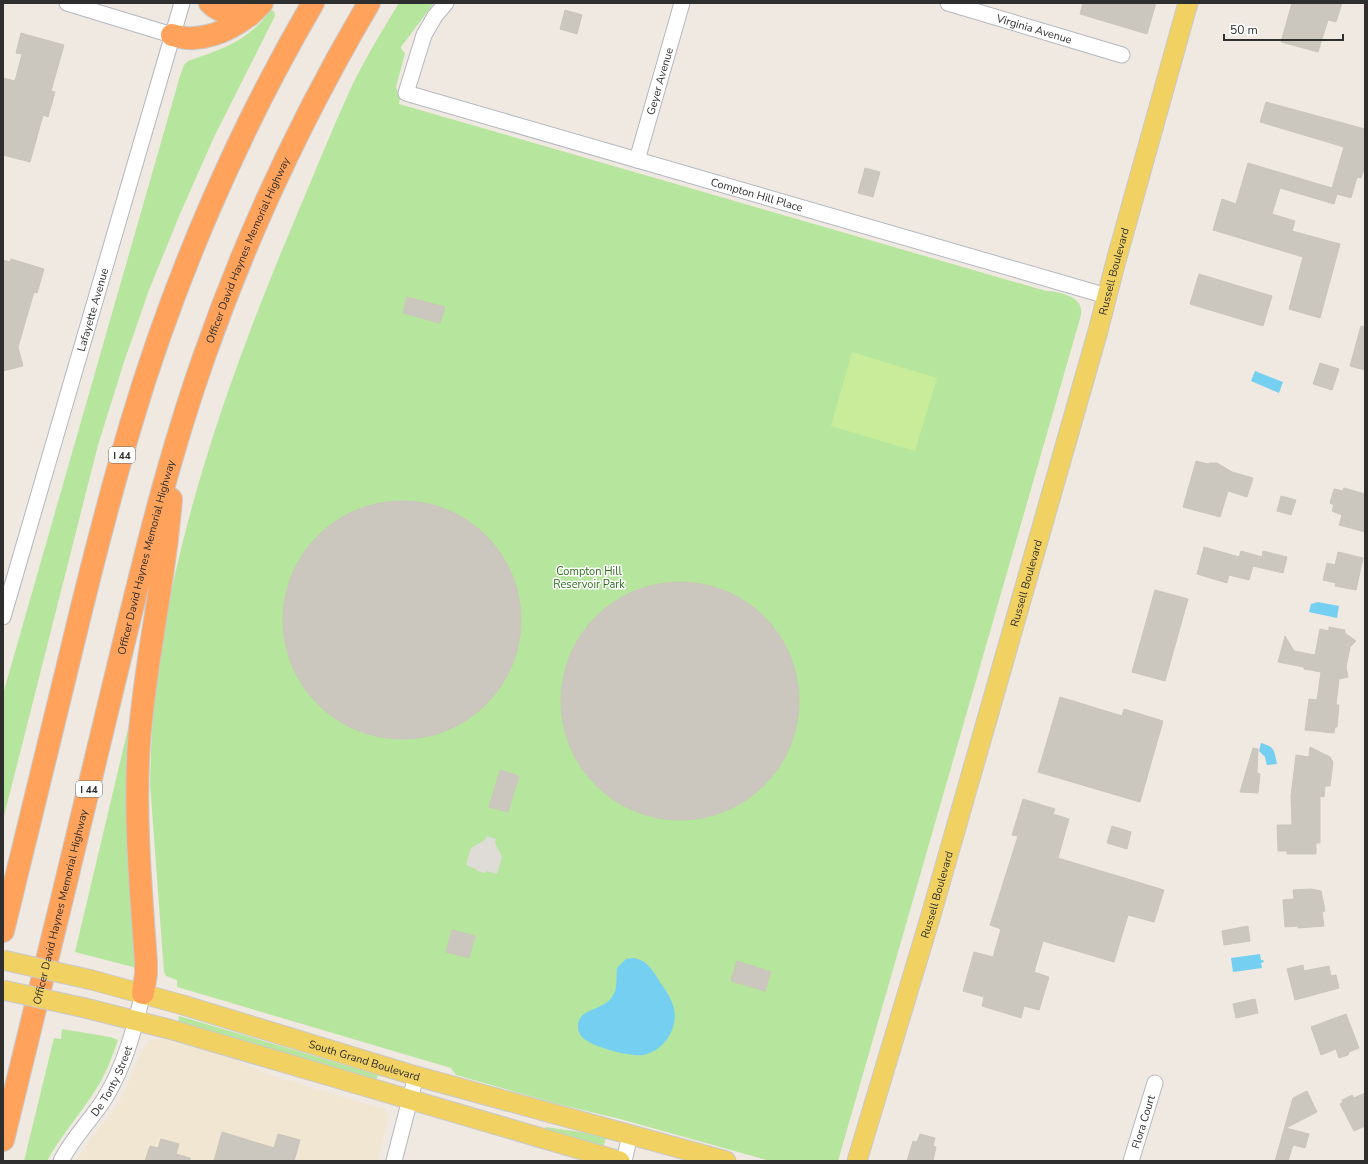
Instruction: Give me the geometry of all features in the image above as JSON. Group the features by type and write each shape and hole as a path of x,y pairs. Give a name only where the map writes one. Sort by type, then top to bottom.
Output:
{"highway":[{"path":"210,3 214,7 225,12 243,16 256,9"},
{"name":"I 44","path":"3,931 105,515 131,423 156,347 186,265 220,186 261,100 312,3"},
{"name":"Officer David Haynes Memorial Highway","path":"3,1140 146,551 177,439 207,349 235,275 269,196 307,116 369,3"},
{"path":"172,35 192,39 209,36 235,25 256,9"},
{"path":"143,994 146,979 146,963 138,836 137,789 139,742 149,661 168,535 177,439"}],"main road":[{"name":"Russell Boulevard","path":"857,1161 970,778 1107,296 1188,3"},
{"name":"South Grand Boulevard","path":"3,960 92,980 143,994 416,1076 726,1161"},
{"path":"3,990 137,1020 620,1161"}],"street":[{"path":"68,3 172,35"},
{"name":"Lafayette Avenue","path":"3,617 182,3"},
{"name":"Compton Hill Place","path":"446,3 435,16 424,35 406,93 1107,296"},
{"name":"Geyer Avenue","path":"637,160 682,3"},
{"name":"Virginia Avenue","path":"948,3 1122,55"},
{"name":"De Tonty Street","path":"62,1161 71,1144 113,1085 129,1047 143,994"},
{"path":"394,1161 416,1076"},
{"name":"Flora Court","path":"1131,1161 1155,1083"},
{"path":"624,1161 630,1135"}],"shaded area":[{"path":"487,836 496,839 495,843 502,857 497,874 487,871 486,873 481,872 466,865 471,848 485,840"},
{"path":"158,1039 165,1039 228,1057 273,1076 384,1109 388,1115 388,1120 377,1161 76,1161 123,1095 142,1050 147,1043"}],"green space":[{"name":"Compton Hill Reservoir Park","path":"399,3 434,3 401,47 405,53 396,87 400,99 399,104 1046,291 1061,293 1067,295 1080,304 1080,317 838,1161 770,1161 620,1119 558,1104 456,1075 451,1068 177,987 177,980 166,976 164,972 150,784 151,748 159,657 185,533 216,428 252,325 272,274 355,79"},
{"path":"270,10 274,11 275,16 214,137 180,214 149,290 124,362 98,445 3,820 3,694 180,76 184,65 188,61 212,53 234,43 254,29"},
{"path":"852,352 937,378 915,451 831,426"},
{"path":"131,716 137,968 75,952"},
{"path":"179,1016 378,1075 376,1081 178,1022"},
{"path":"62,1029 110,1037 118,1040 101,1081 47,1161 24,1161 54,1038 61,1039"},
{"path":"546,1127 586,1133 606,1138 603,1147 545,1131"}],"water":[{"path":"1255,371 1283,382 1279,393 1251,381"},
{"path":"1318,602 1339,606 1337,618 1309,612 1311,604"},
{"path":"1261,743 1269,746 1273,750 1277,764 1267,765 1265,757 1259,751"},
{"path":"1260,954 1261,960 1264,962 1261,963 1262,968 1233,972 1231,958"},
{"path":"632,958 642,961 650,967 672,1002 675,1017 674,1024 668,1038 663,1044 651,1053 643,1055 621,1053 595,1045 583,1038 578,1029 579,1021 582,1016 608,1002 612,997 616,987 617,968 626,959"}],"building":[{"path":"1083,3 1156,3 1147,34 1080,14"},
{"path":"1292,3 1342,3 1336,22 1328,20 1318,52 1281,42"},
{"path":"565,10 582,15 577,34 560,29"},
{"path":"21,33 64,45 51,91 55,92 48,117 43,115 30,162 3,155 3,78 15,81 22,54 16,53"},
{"path":"1266,102 1365,129 1365,166 1361,178 1357,177 1351,198 1337,194 1334,204 1280,188 1272,214 1295,221 1292,231 1340,244 1320,318 1289,309 1303,257 1213,230 1222,199 1236,204 1248,163 1332,188 1344,147 1260,122"},
{"path":"865,168 880,172 873,197 858,193"},
{"path":"11,259 44,269 37,293 34,292 18,347 23,366 3,371 3,260 10,262"},
{"path":"1199,274 1272,296 1263,326 1190,304"},
{"path":"407,297 445,307 440,323 403,313"},
{"path":"1361,326 1365,327 1365,370 1350,366"},
{"path":"1320,363 1339,369 1332,390 1313,384"},
{"path":"1196,461 1208,464 1217,463 1232,472 1253,478 1247,497 1228,491 1220,517 1183,507"},
{"path":"1344,488 1365,494 1365,532 1339,525 1342,515 1332,511 1334,505 1330,503 1334,489 1343,491"},
{"path":"1281,496 1296,500 1291,515 1277,511"},
{"path":"390,501 414,501 437,506 458,515 478,528 494,544 507,564 516,585 521,608 519,643 512,666 494,696 478,712 458,725 437,734 414,739 390,739 367,734 346,725 326,712 310,696 297,676 288,655 283,632 283,608 288,585 297,564 310,544 326,528 346,515 367,506"},
{"path":"1204,547 1239,557 1241,551 1262,557 1263,551 1287,557 1283,573 1253,566 1249,580 1229,575 1227,583 1197,574"},
{"path":"1338,552 1363,558 1356,590 1335,586 1336,583 1323,580 1327,563 1335,565"},
{"path":"668,582 692,582 715,587 736,596 756,609 772,625 785,645 794,666 799,689 797,724 790,747 772,777 756,793 736,806 715,815 692,820 668,820 645,815 624,806 604,793 588,777 575,757 566,736 561,713 561,689 566,666 575,645 588,625 604,609 624,596 645,587"},
{"path":"1155,590 1188,599 1165,681 1132,672"},
{"path":"1329,627 1345,630 1345,633 1356,641 1350,647 1346,667 1348,677 1339,679 1336,705 1339,705 1337,727 1335,727 1334,733 1305,730 1309,699 1317,700 1321,672 1278,662 1285,636 1294,651 1315,655 1320,629 1329,631"},
{"path":"1060,697 1122,716 1124,709 1163,721 1140,802 1038,772"},
{"path":"1310,747 1330,757 1333,762 1330,786 1325,786 1324,797 1320,796 1320,843 1316,843 1316,854 1287,854 1287,851 1278,851 1277,825 1292,825 1291,796 1296,755 1309,757"},
{"path":"1253,748 1258,749 1257,773 1260,774 1258,793 1240,792"},
{"path":"500,770 519,776 508,812 489,807"},
{"path":"1023,799 1055,809 1053,814 1069,819 1058,858 1164,890 1154,922 1128,915 1114,962 1043,941 1034,972 1049,977 1039,1010 1024,1006 1021,1018 982,1006 984,997 963,991 974,952 993,957 1001,929 990,925 1018,836 1012,835"},
{"path":"1112,826 1131,832 1127,849 1107,843"},
{"path":"1311,889 1321,891 1325,911 1322,912 1324,926 1298,928 1298,926 1285,927 1283,900 1294,899 1293,890"},
{"path":"1248,926 1250,941 1224,945 1222,931"},
{"path":"452,930 475,936 469,958 446,952"},
{"path":"737,961 771,972 765,991 731,981"},
{"path":"1303,965 1304,971 1329,966 1331,976 1336,975 1339,988 1295,1000 1287,969"},
{"path":"1255,999 1258,1013 1236,1018 1233,1004"},
{"path":"1346,1014 1359,1048 1349,1052 1348,1055 1339,1058 1336,1049 1321,1055 1311,1027"},
{"path":"1307,1091 1317,1112 1286,1128 1309,1134 1305,1148 1293,1145 1288,1161 1275,1161 1293,1098"},
{"path":"1365,1093 1365,1126 1354,1131 1340,1104 1343,1102 1342,1100 1352,1095 1354,1098"},
{"path":"222,1132 274,1148 278,1134 300,1140 294,1161 214,1161"},
{"path":"920,1134 935,1138 933,1146 936,1147 933,1161 907,1161 913,1141 917,1142"},
{"path":"161,1139 179,1144 176,1154 190,1158 190,1161 145,1161 150,1146 158,1148"}]}
